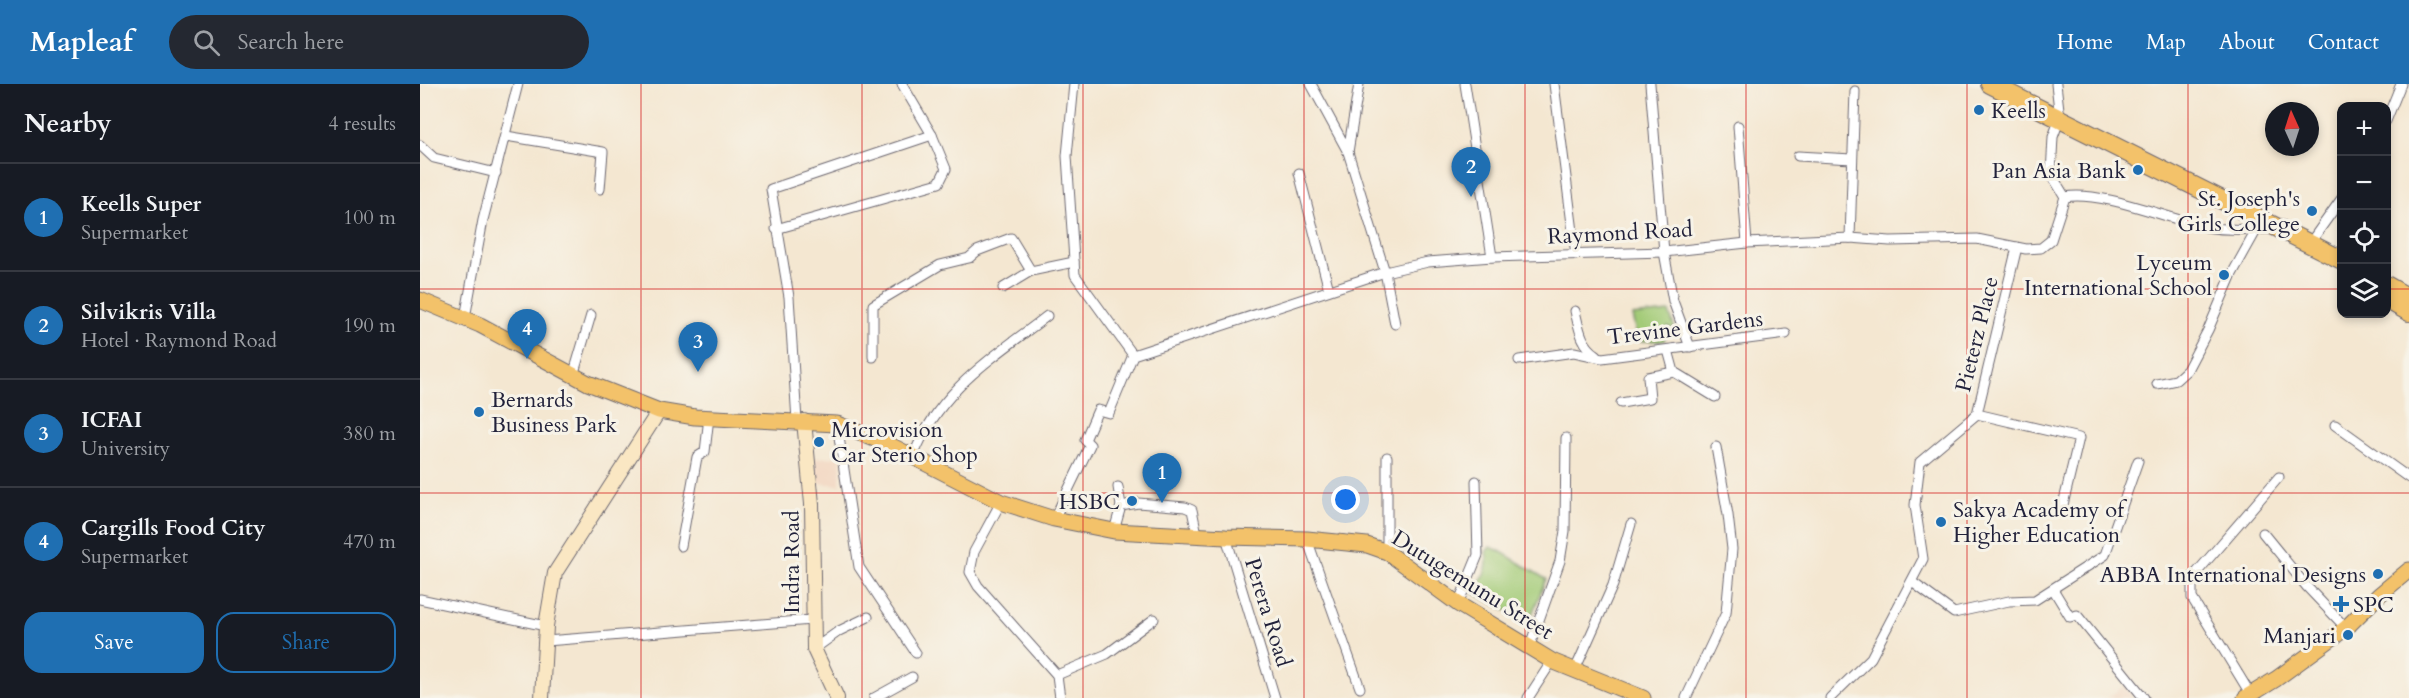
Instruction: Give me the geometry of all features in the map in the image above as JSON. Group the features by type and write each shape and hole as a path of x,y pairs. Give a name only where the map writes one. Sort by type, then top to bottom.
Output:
{"highway":[{"path":"1990,84 2337,257"},
{"path":"2391,281 2409,297"},
{"path":"2391,288 2409,297"},
{"path":"2391,299 2409,297"}],"main road":[{"name":"Dutugemunu Street","path":"420,300 465,318 573,376 659,411 668,414 709,417 837,424 890,445 1001,502 1054,519 1114,531 1307,539 1367,545 1387,552 1458,604 1552,661 1643,698"},
{"path":"2248,696 2346,628 2379,595 2409,570"}],"street":[{"path":"465,318 483,220 518,84"},
{"path":"776,229 939,183 946,169 932,135 902,84"},
{"path":"1054,519 1090,445 1085,440 1098,410 1109,413 1133,355 1075,275 1067,156 1074,84"},
{"path":"1311,84 1348,152 1385,272 1395,324"},
{"path":"1348,152 1359,84"},
{"path":"1464,84 1492,257"},
{"path":"1554,84 1576,255"},
{"path":"1650,84 1664,252 1673,301 1690,347"},
{"path":"2056,84 2060,118 2054,136 2051,174 2065,197 2075,195 2095,197 2208,227 2280,230"},
{"path":"2391,109 2401,84"},
{"path":"1850,238 1856,91"},
{"path":"1738,126 1747,243"},
{"path":"801,421 789,297 771,189 932,135"},
{"path":"506,136 603,152 600,189"},
{"path":"420,145 434,158 496,173"},
{"path":"1798,156 1852,159"},
{"path":"1299,173 1329,290"},
{"name":"Raymond Road","path":"1133,355 1385,272 1428,262 1492,257 1664,252 1747,243 1850,238 1890,241 1977,239 2017,247 2041,248 2051,240 2065,197"},
{"path":"2310,243 2337,205"},
{"path":"2157,384 2176,380 2187,370 2219,306 2232,274 2258,229"},
{"path":"873,357 873,305 940,265 969,258 977,251 1011,238 1032,271"},
{"name":"Pieterz Place","path":"1830,698 1871,658 1923,559 1915,505 1920,462 1977,414 2017,247"},
{"path":"1003,288 1032,271 1074,262"},
{"path":"1575,311 1579,330 1587,349 1601,358"},
{"path":"573,376 591,315"},
{"path":"913,457 920,439 949,396 966,378 1047,316"},
{"name":"Trevine Gardens","path":"1519,360 1574,352 1601,358 1786,334"},
{"path":"1668,350 1674,372"},
{"path":"1621,402 1650,398 1648,377 1674,372 1715,397"},
{"path":"542,698 546,626 555,573 659,411"},
{"path":"1977,414 2079,438 2061,513"},
{"path":"681,546 698,457 705,452 709,417"},
{"name":"Indra Road","path":"801,421 812,504 814,649 837,698"},
{"path":"837,424 859,567 916,653"},
{"path":"2335,425 2409,478"},
{"path":"1529,648 1560,561 1565,531 1566,438"},
{"path":"1686,698 1726,613 1732,549 1716,447"},
{"path":"1387,457 1387,552"},
{"path":"1912,582 1954,612 2009,601 2035,600 2104,555 2138,461"},
{"path":"2248,696 2192,598 2192,578 2279,477"},
{"path":"1458,604 1478,555 1476,481"},
{"path":"1114,531 1121,506 1118,487"},
{"path":"1001,502 974,552 970,572 978,586 1057,675 1060,698"},
{"path":"1121,506 1138,503 1185,507 1192,510 1197,534"},
{"path":"1575,670 1613,585 1631,524"},
{"path":"2263,533 2307,587 2346,628"},
{"name":"Perera Road","path":"1226,537 1275,698"},
{"path":"1307,539 1360,688"},
{"path":"2053,589 2070,617 2077,615 2145,698"},
{"path":"420,599 546,626"},
{"path":"814,649 839,631 868,617"},
{"path":"1057,675 1107,654 1154,619"},
{"path":"546,641 812,620"},
{"path":"1528,698 1552,661"},
{"path":"874,698 912,677"}],"shaded area":[{"path":"841,457 840,485 817,483 814,458"},
{"path":"2124,686 2133,698 2107,698"}],"green space":[{"path":"1669,312 1675,329 1668,327 1664,341 1638,341 1632,316"},
{"path":"1490,547 1546,579 1529,622 1474,593 1484,573 1487,563 1486,552"}],"place":[{"name":"Keells","path":"1979,110"},
{"name":"Pan Asia Bank","path":"2138,170"},
{"name":"Silvikris Villa","path":"1471,197"},
{"name":"St. Joseph's Girls College","path":"2312,211"},
{"name":"Lyceum International School","path":"2224,275"},
{"name":"Cargills Food City","path":"527,359"},
{"name":"ICFAI","path":"698,372"},
{"name":"Bernards Business Park","path":"479,412"},
{"name":"Microvision Car Sterio Shop","path":"819,442"},
{"name":"HSBC","path":"1132,501"},
{"name":"Keells Super","path":"1162,503"},
{"name":"Sakya Academy of Higher Education","path":"1941,522"},
{"name":"ABBA International Designs","path":"2378,574"},
{"name":"SPC","path":"2341,604"},
{"name":"Manjari","path":"2348,635"}]}
